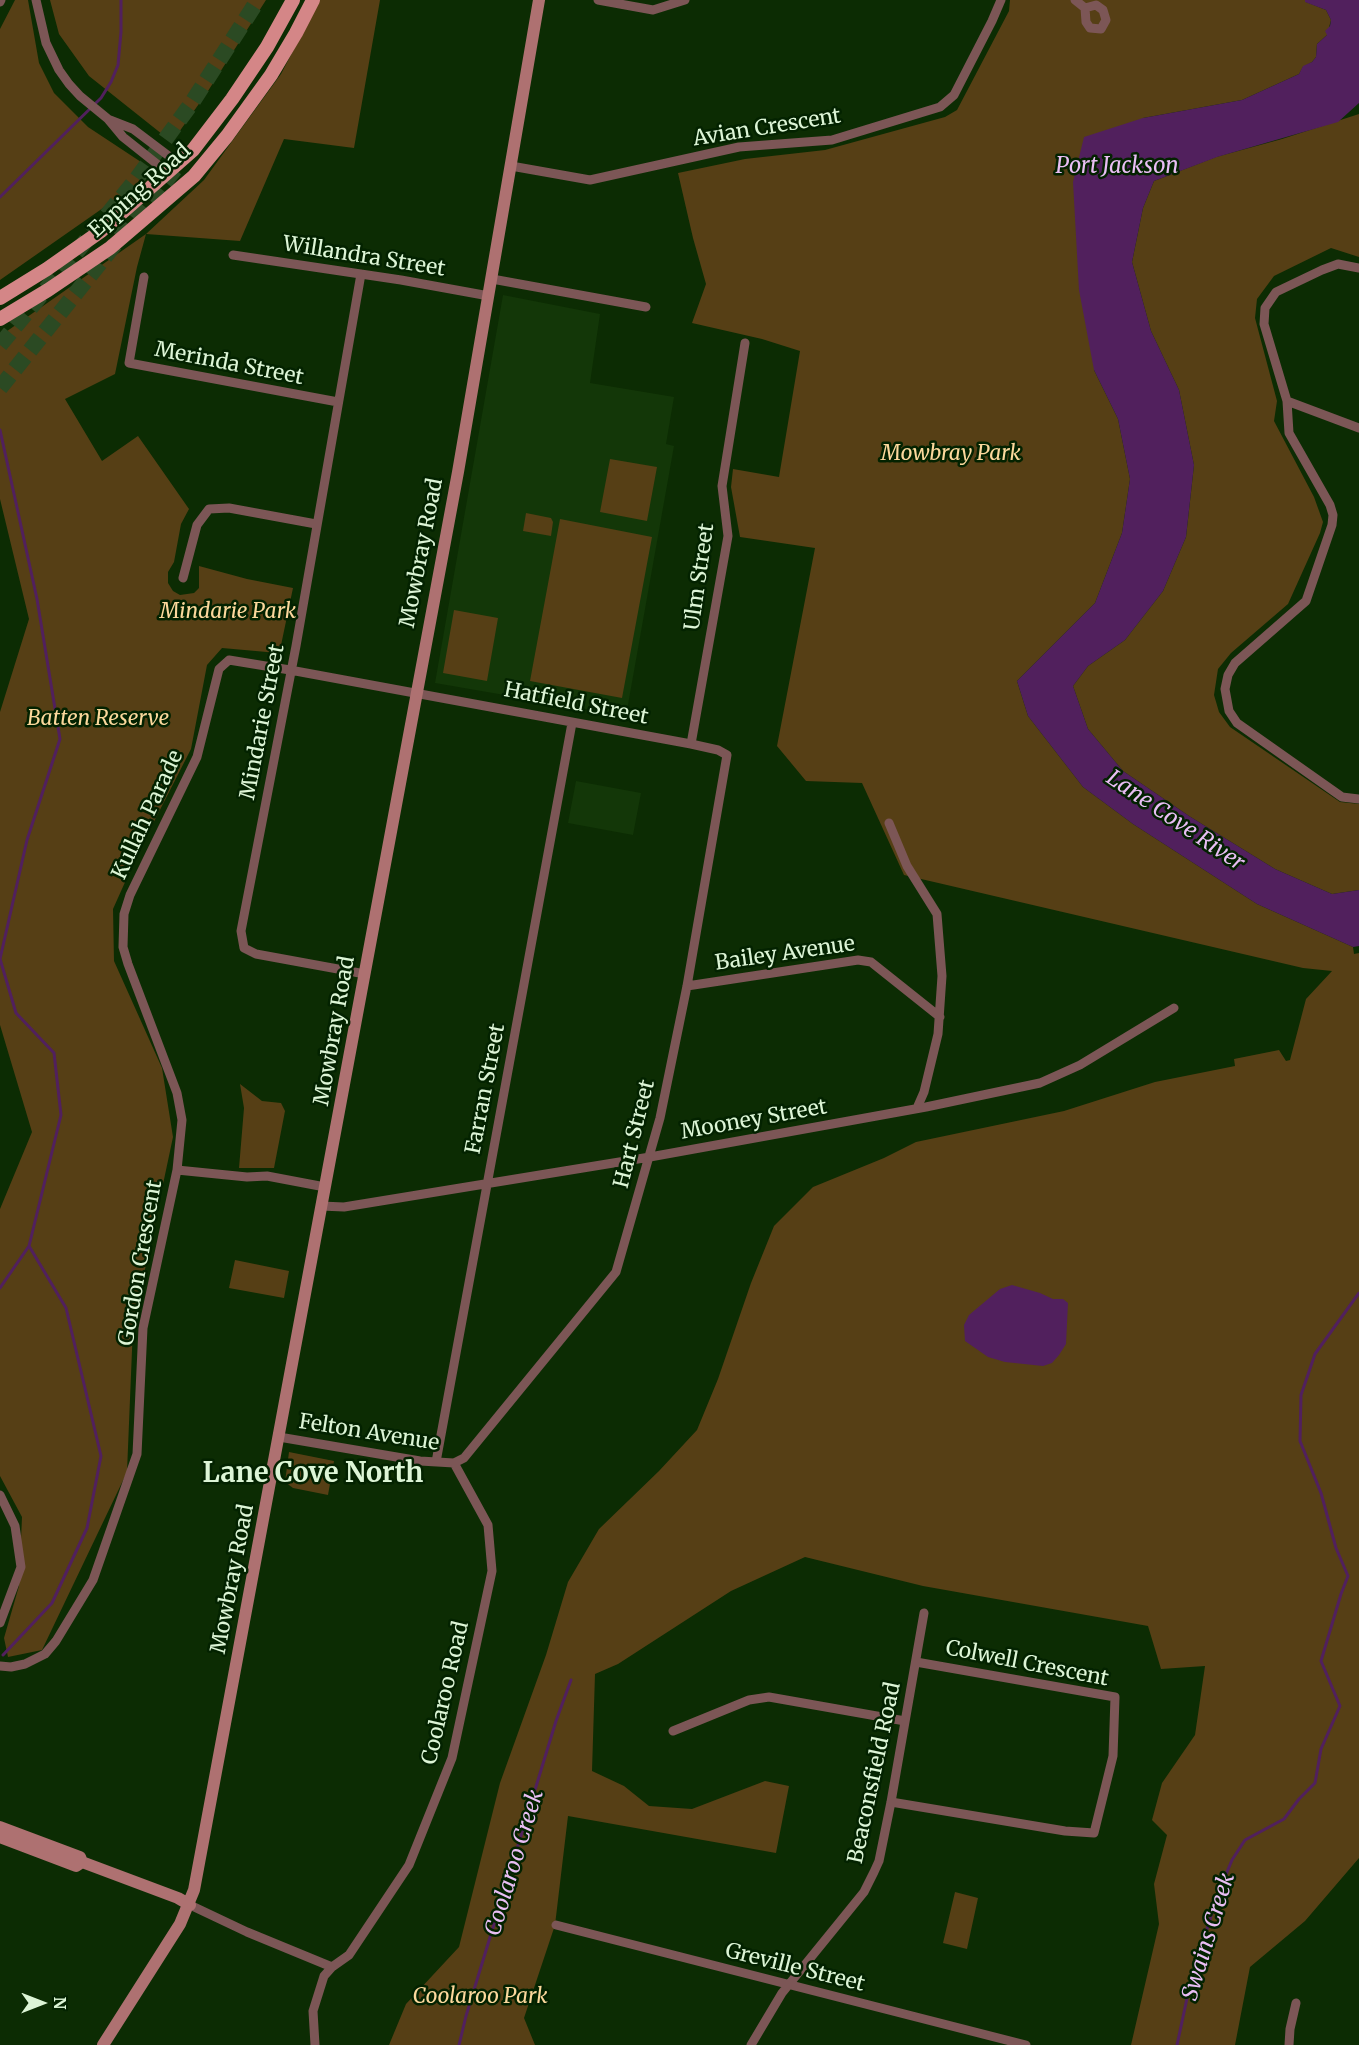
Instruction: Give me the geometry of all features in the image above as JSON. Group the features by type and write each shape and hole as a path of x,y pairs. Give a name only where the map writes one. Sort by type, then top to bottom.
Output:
{"main road":[{"name":"Epping Road","path":"0,298 47,269 101,231 193,150 232,99 267,47 293,0"},
{"name":"Epping Road","path":"0,319 91,262 194,176 227,136 271,75 313,0"},
{"name":"Mowbray Road","path":"103,2045 190,1905 203,1845 489,296 539,0"},
{"path":"178,163 194,176"},
{"path":"167,172 183,187"},
{"path":"0,1827 80,1857 82,1862 178,1898 190,1905"},
{"path":"0,1837 76,1866 82,1862"}],"street":[{"path":"36,0 40,24 59,70 80,96 108,119 123,137 167,172"},
{"path":"598,0 652,10 686,0"},
{"name":"Avian Crescent","path":"511,166 590,180 739,147 832,140 940,107 954,95 992,21 1000,0"},
{"path":"1075,0 1085,8"},
{"path":"108,119 133,129 178,163"},
{"name":"Willandra Street","path":"233,255 489,296"},
{"path":"1359,268 1338,264 1322,270 1276,292 1265,308 1264,324 1287,401 1289,433 1330,506 1333,515 1332,525 1306,601 1235,663 1226,682 1226,704 1237,723 1342,797 1359,800"},
{"name":"Mindarie Street","path":"361,274 241,931 244,948 256,954 365,974"},
{"name":"Merinda Street","path":"144,277 129,363 339,402"},
{"path":"492,279 646,307"},
{"name":"Ulm Street","path":"691,744 728,536 722,486 745,343"},
{"path":"1287,401 1359,428"},
{"path":"183,578 197,525 209,509 229,508 316,524"},
{"name":"Kullah Parade","path":"177,1170 182,1120 177,1093 128,964 123,947 124,914 130,895 197,757 219,669 229,660 416,692"},
{"name":"Hatfield Street","path":"416,692 691,744 718,750 727,755"},
{"name":"Farran Street","path":"436,1462 572,723"},
{"name":"Hart Street","path":"454,1463 464,1458 478,1442 616,1272 650,1157 687,986 727,755"},
{"path":"890,823 907,866 937,914 942,976 940,1017 924,1092 917,1108"},
{"name":"Bailey Avenue","path":"687,986 858,960 871,962 940,1017"},
{"name":"Mooney Street","path":"321,1206 345,1207 650,1157 1040,1083 1080,1065 1174,1008"},
{"path":"177,1170 247,1177 267,1176 325,1187"},
{"name":"Gordon Crescent","path":"0,1666 11,1667 25,1664 45,1654 56,1641 93,1580 137,1454 143,1328 177,1170"},
{"name":"Felton Avenue","path":"279,1437 420,1461 454,1463"},
{"name":"Coolaroo Road","path":"315,2045 313,2011 320,1985 332,1967 349,1955 410,1865 452,1758 492,1571 488,1525 454,1463"},
{"path":"0,1495 15,1526 21,1567 0,1623"},
{"name":"Beaconsfield Road","path":"751,2045 777,2000 869,1882 879,1861 924,1613"},
{"name":"Colwell Crescent","path":"891,1802 1065,1831 1094,1833 1113,1756 1115,1697 916,1662"},
{"path":"673,1731 749,1700 769,1697 905,1721"},
{"path":"190,1905 247,1932 332,1967"},
{"name":"Greville Street","path":"555,1925 1026,2045"},
{"path":"1289,2045 1296,2003"}],"shaded area":[{"path":"503,295 600,314 590,383 674,397 666,444 674,446 626,716 435,683"},
{"path":"576,781 641,793 633,835 568,823"}],"green space":[{"path":"15,0 28,0 39,63 54,93 88,127 141,162 146,178 0,280 0,29"},
{"path":"50,0 266,0 208,91 172,142 89,76 59,34"},
{"path":"320,0 380,0 354,148 284,139 240,241 146,234 204,180 281,74"},
{"path":"1010,0 1305,0 1326,10 1331,20 1327,35 1317,44 1316,57 1303,67 1299,74 1242,100 1143,118 1094,370 1118,419 1130,479 1122,533 1095,603 1017,681 1028,716 1083,787 1133,824 1257,904 1353,947 1354,954 1359,953 1359,1858 1305,1921 1250,1967 1235,2045 1131,2045 1159,1924 1154,1884 1167,1835 1152,1820 1162,1783 1195,1735 1205,1666 1161,1669 1148,1626 923,1586 805,1557 731,1591 618,1664 595,1674 592,1771 624,1786 649,1806 692,1809 765,1781 789,1786 776,1853 568,1816 555,1925 524,2018 535,2045 389,2045 406,2004 459,1947 500,1783 546,1655 568,1582 599,1529 659,1471 697,1430 774,1226 813,1187 884,1158 916,1142 1064,1111 1155,1082 1235,1066 1234,1059 1279,1050 1286,1061 1290,1060 1306,999 1332,971 1303,968 904,875 862,783 806,781 777,746 815,548 740,537 731,487 733,469 779,477 800,351 762,339 692,323 706,284 678,173 745,159 825,150 945,117 957,110 1009,11"},
{"path":"1359,114 1359,257 1331,248 1274,276 1257,299 1255,318 1277,401 1274,421 1314,497 1323,522 1288,604 1231,653 1218,669 1214,695 1219,712 1230,727 1340,802 1359,804 1359,890 1332,894 1275,869 1189,816 1123,771 1088,729 1073,686 1088,666 1125,640 1163,591 1186,537 1194,465 1179,390 1151,331 1132,262 1143,208 1154,181 1216,157"},
{"name":"Batten Reserve","path":"146,234 115,374 65,399 102,461 138,436 189,509 181,524 174,562 168,572 168,583 173,591 180,595 194,593 199,588 199,566 293,588 278,653 222,648 207,665 191,749 139,851 113,909 114,961 162,1068 173,1137 133,1326 127,1472 42,1650 8,1657 4,1638 19,1586 22,1517 0,1476 0,1209 32,1132 0,1025 0,712 29,619 0,499 0,336"},
{"path":"610,459 657,467 647,521 600,512"},
{"path":"526,513 551,518 553,522 551,536 523,531"},
{"path":"560,519 652,537 622,698 530,681"},
{"path":"454,610 498,618 487,681 443,673"},
{"path":"240,1084 262,1101 281,1103 285,1111 274,1168 239,1168 244,1108"},
{"path":"235,1260 289,1271 284,1298 229,1288"},
{"path":"289,1452 334,1461 328,1495 293,1488 285,1482"},
{"path":"955,1892 978,1898 967,1949 943,1943"}],"water":[{"name":"Port Jackson","path":"1305,0 1359,0 1359,103 1338,122 1217,157 1154,181 1143,208 1132,262 1151,331 1179,390 1194,465 1186,537 1163,591 1125,640 1088,666 1073,686 1088,729 1123,771 1189,816 1275,869 1332,894 1359,890 1359,946 1353,947 1257,904 1133,824 1083,787 1028,716 1017,681 1095,603 1122,533 1130,479 1118,419 1094,370 1079,290 1073,182 1084,137 1143,118 1242,100 1299,74 1303,66 1312,62 1316,57 1317,44 1327,35 1325,31 1330,26 1331,20 1326,10 1305,2"},
{"path":"1012,1285 1053,1299 1063,1299 1068,1303 1066,1344 1052,1363 1043,1366 1005,1362 988,1357 965,1341 964,1325 969,1315 1000,1289"}],"waterway":[{"path":"0,197 101,98 111,82 118,65 121,0"},
{"path":"0,430 37,599 60,739 27,840 0,959 16,1013 54,1053 61,1115 29,1246 66,1308 101,1456 87,1528 52,1603 3,1655"},
{"path":"0,1288 29,1246"},
{"name":"Swains Creek","path":"1177,2045 1189,1989 1217,1896 1232,1860 1245,1840 1284,1819 1315,1783 1321,1749 1340,1706 1321,1661 1348,1576 1336,1548 1321,1493 1300,1441 1301,1395 1315,1354 1359,1293"},
{"name":"Coolaroo Creek","path":"459,2045 556,1721 571,1680"}],"tunnel":[{"path":"0,345 135,181 191,104 258,0"},
{"path":"0,388 176,168"}],"district":[{"name":"Lane Cove North","path":"313,1474"}],"park label":[{"name":"Mowbray Park","path":"951,454"},
{"name":"Mindarie Park","path":"228,612"},
{"name":"Coolaroo Park","path":"480,1997"}],"water label":[{"name":"Lane Cove River","path":"1175,821"}]}
